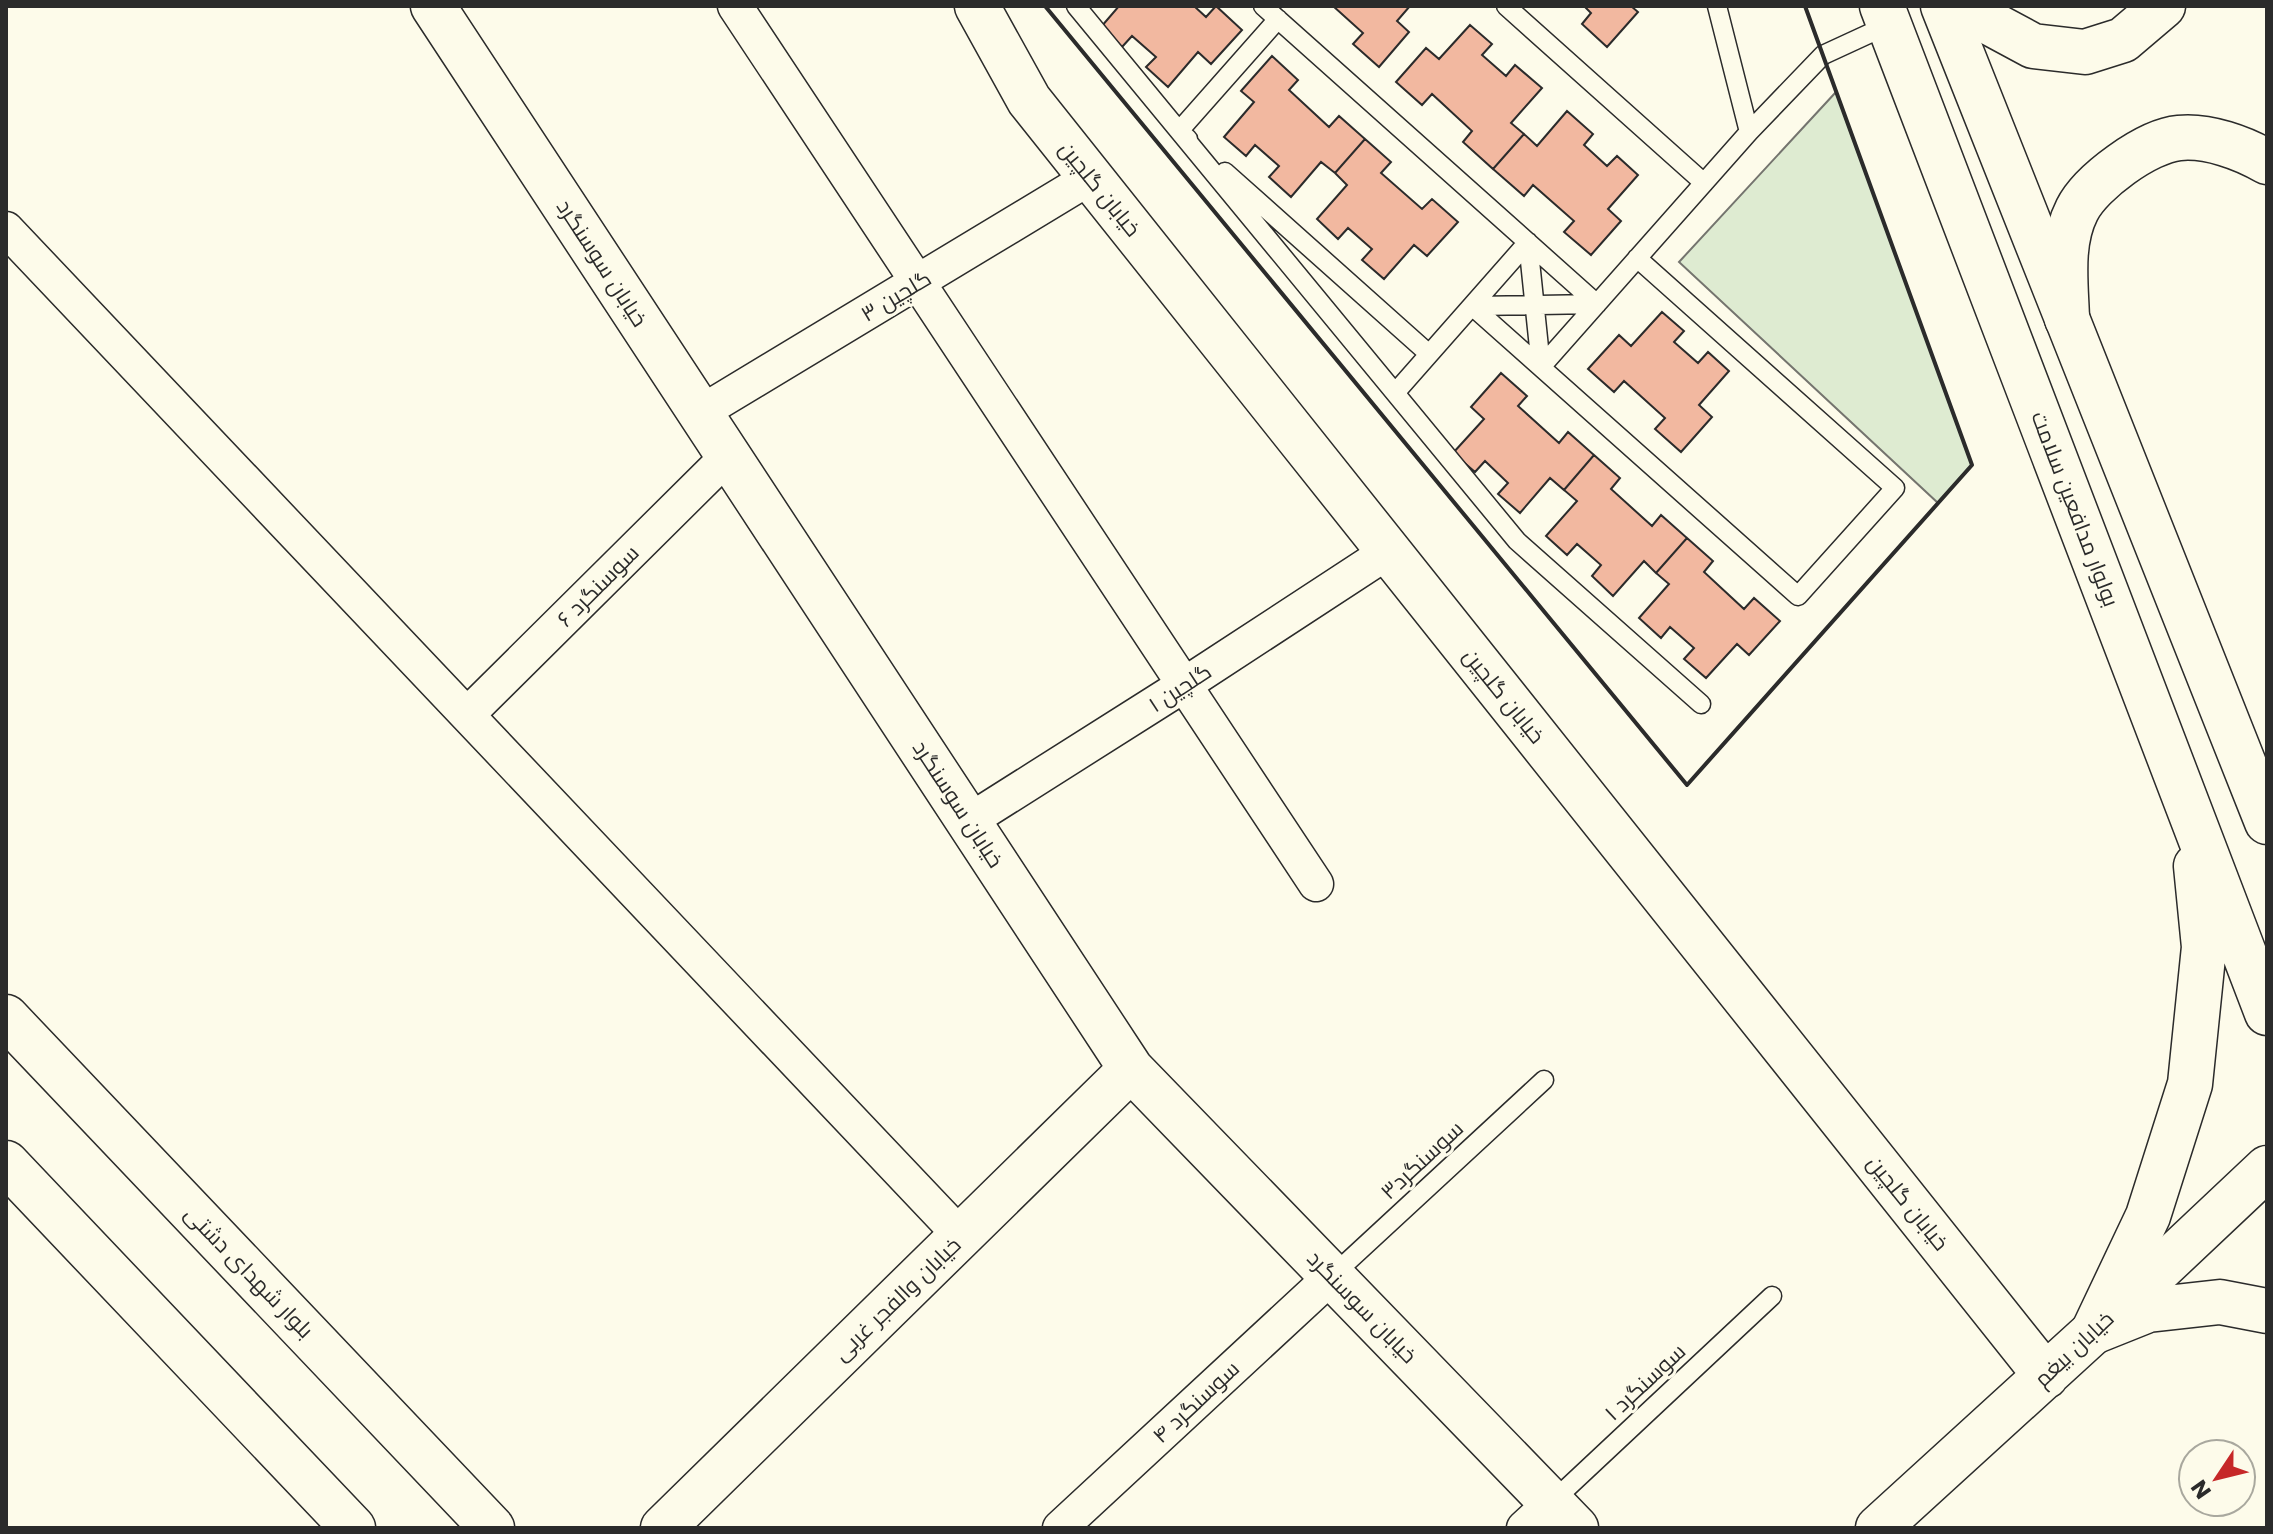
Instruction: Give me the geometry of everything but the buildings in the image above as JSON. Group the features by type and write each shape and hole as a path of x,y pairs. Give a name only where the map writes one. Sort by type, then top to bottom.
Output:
{"main road":[{"name":"خیابان سوسنگرد","path":"433,6 1131,1069 1332,1276 1551,1519"},
{"name":"خیابان گلچین","path":"977,6 1029,100 2046,1376"},
{"path":"1943,6 2267,822"},
{"path":"1969,6 1994,25 2033,46 2085,52 2123,40 2163,6"},
{"name":"بولوار مدافعین سلامت","path":"1885,15 2267,1013"},
{"path":"2067,319 2066,253 2077,210 2104,177 2141,152 2179,138 2218,142 2267,162"},
{"path":"2093,1332 2148,1216 2190,1084 2204,947 2191,808"},
{"name":"بلوار شهدای دشتی","path":"6,1017 492,1528"},
{"name":"خیابان والفجر غربی","path":"663,1528 1131,1069"},
{"path":"6,1163 353,1528"},
{"name":"خیابان بیغم","path":"1878,1528 2046,1376 2267,1168"},
{"path":"2093,1332 2148,1310 2163,1308 2220,1302 2267,1311"}],"street":[{"path":"735,6 1316,884"},
{"name":"گلچین ۳","path":"700,413 1091,177"},
{"path":"6,229 961,1236"},
{"name":"سوسنگرد ۶","path":"467,715 728,456"},
{"name":"گلچین ۱","path":"969,821 1389,551"},
{"name":"سوسنگرد ۴","path":"1060,1528 1332,1276"}],"lane":[{"path":"1076,6 1517,541 1701,704"},
{"path":"1263,6 1597,304"},
{"path":"1506,6 1704,183"},
{"path":"1717,6 1749,132"},
{"path":"1541,367 1749,132 1823,55 1885,15"},
{"path":"1179,131 1278,19"},
{"path":"1179,131 1429,354"},
{"path":"1395,393 1528,242"},
{"path":"1528,242 1541,367"},
{"path":"1472,306 1798,596 1895,488 1637,258"},
{"path":"1472,306 1597,304"},
{"name":"سوسنگرد۳","path":"1332,1276 1544,1080"},
{"name":"سوسنگرد ۱","path":"1551,1519 1772,1296"}],"green space":[{"path":"1836,92 1972,465 1938,503 1679,262"}],"wall":[{"path":"1045,6 1687,785 1972,465 1805,6"}]}
